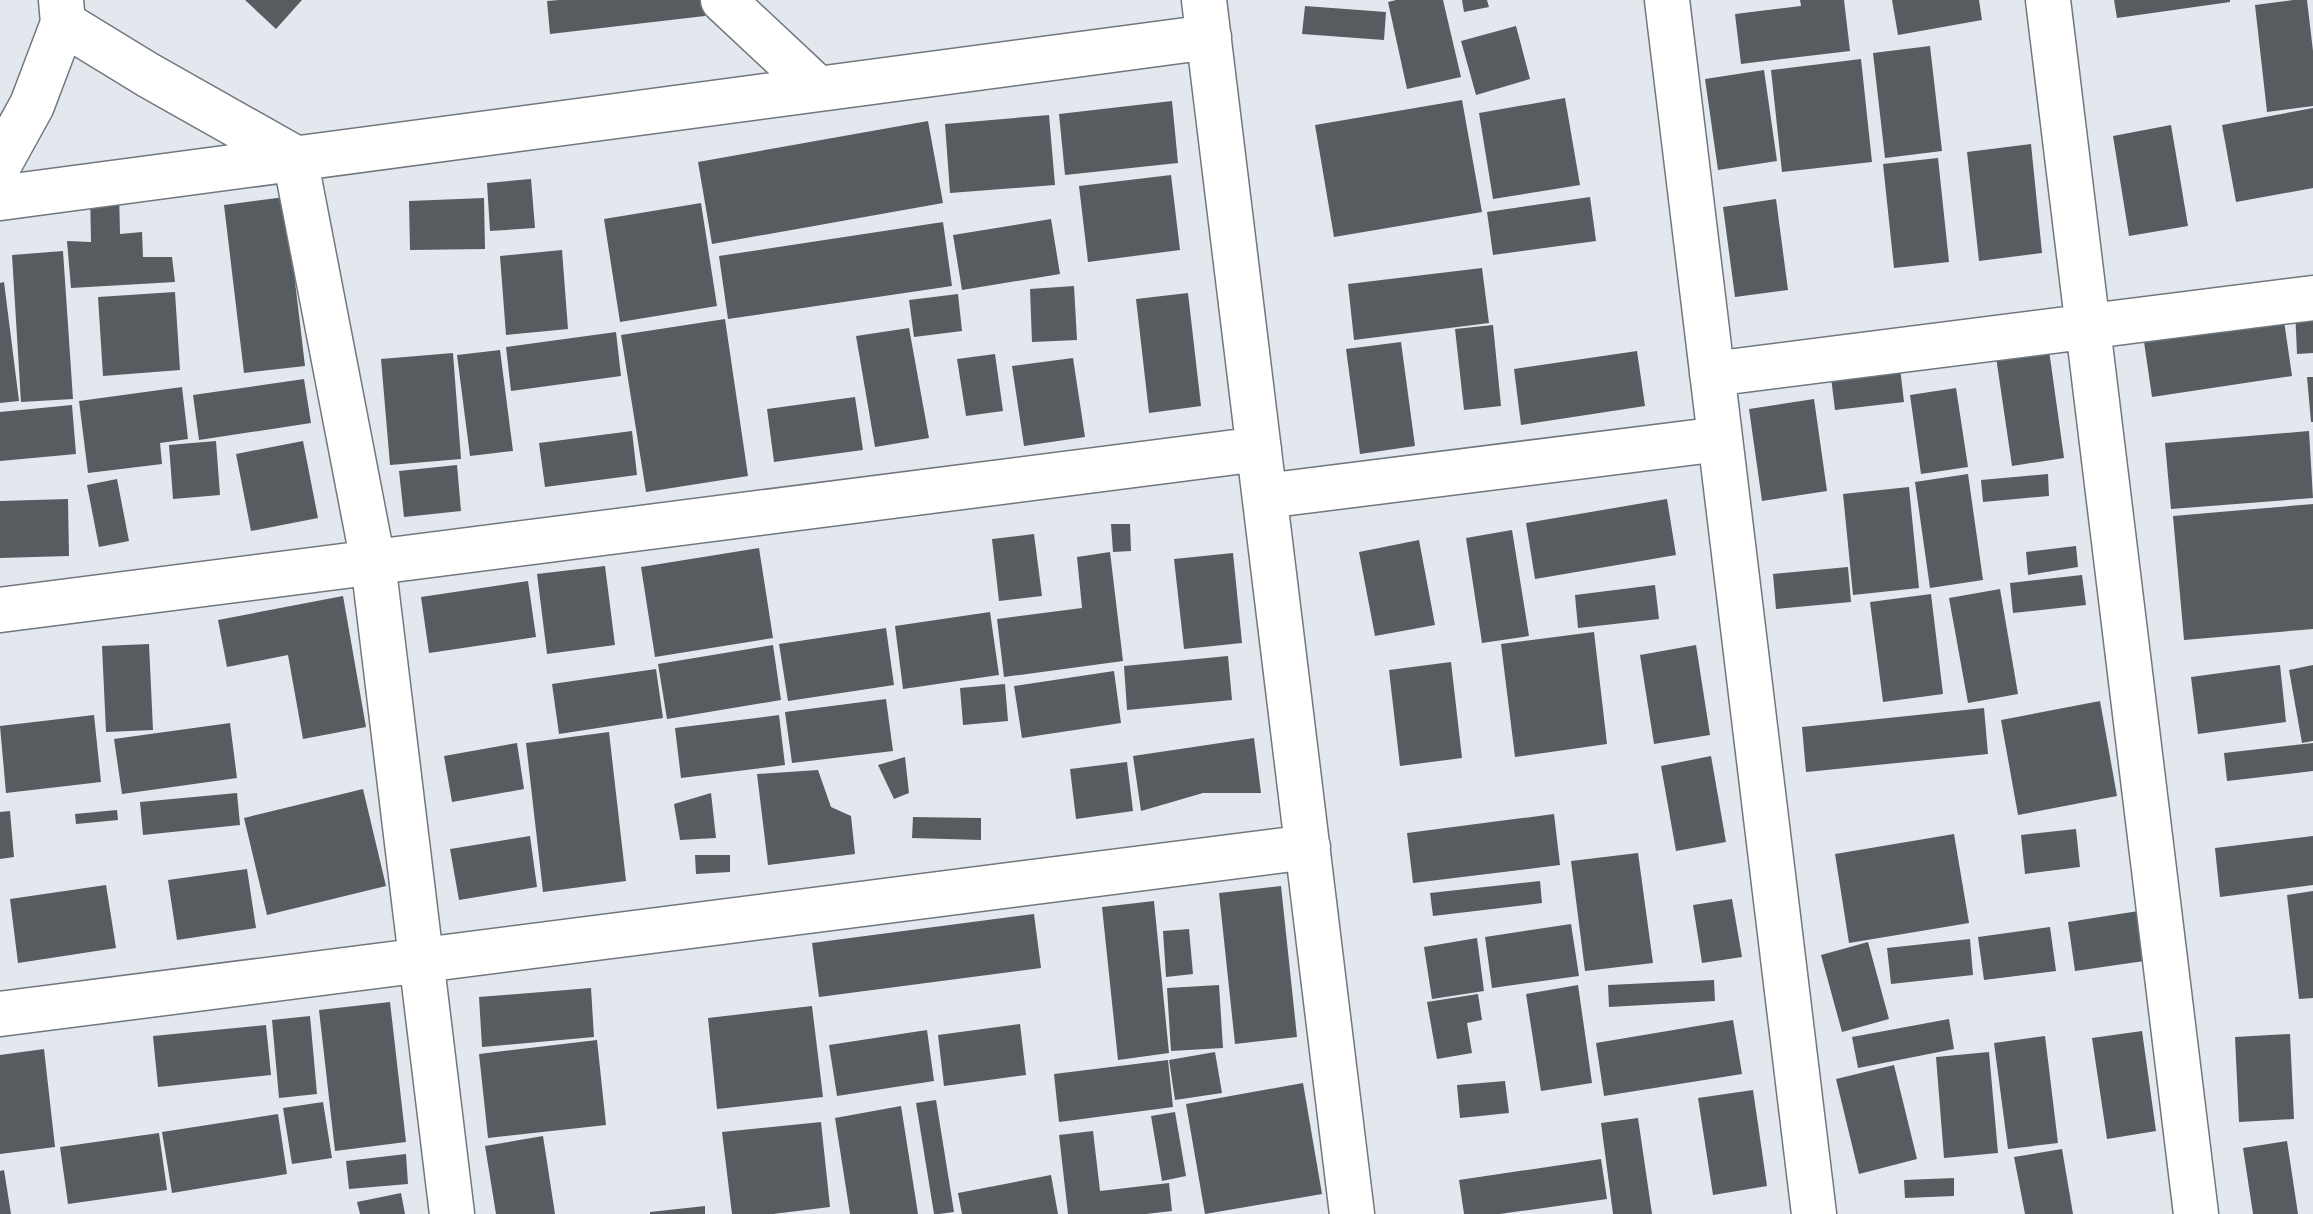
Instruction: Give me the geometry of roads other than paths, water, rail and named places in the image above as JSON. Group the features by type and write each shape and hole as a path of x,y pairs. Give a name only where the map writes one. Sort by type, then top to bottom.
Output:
{"street":[{"path":"723,0 816,87"},
{"path":"1667,0 1814,1214"},
{"path":"2048,0 2196,1214"},
{"path":"0,163 32,105 62,12 148,75 295,158 373,562 452,1214"},
{"path":"0,198 816,87 1207,18 1352,1214"},
{"path":"1712,374 2313,298"},
{"path":"1265,496 1720,439"},
{"path":"0,610 1259,449"},
{"path":"0,1014 1308,847"}]}
